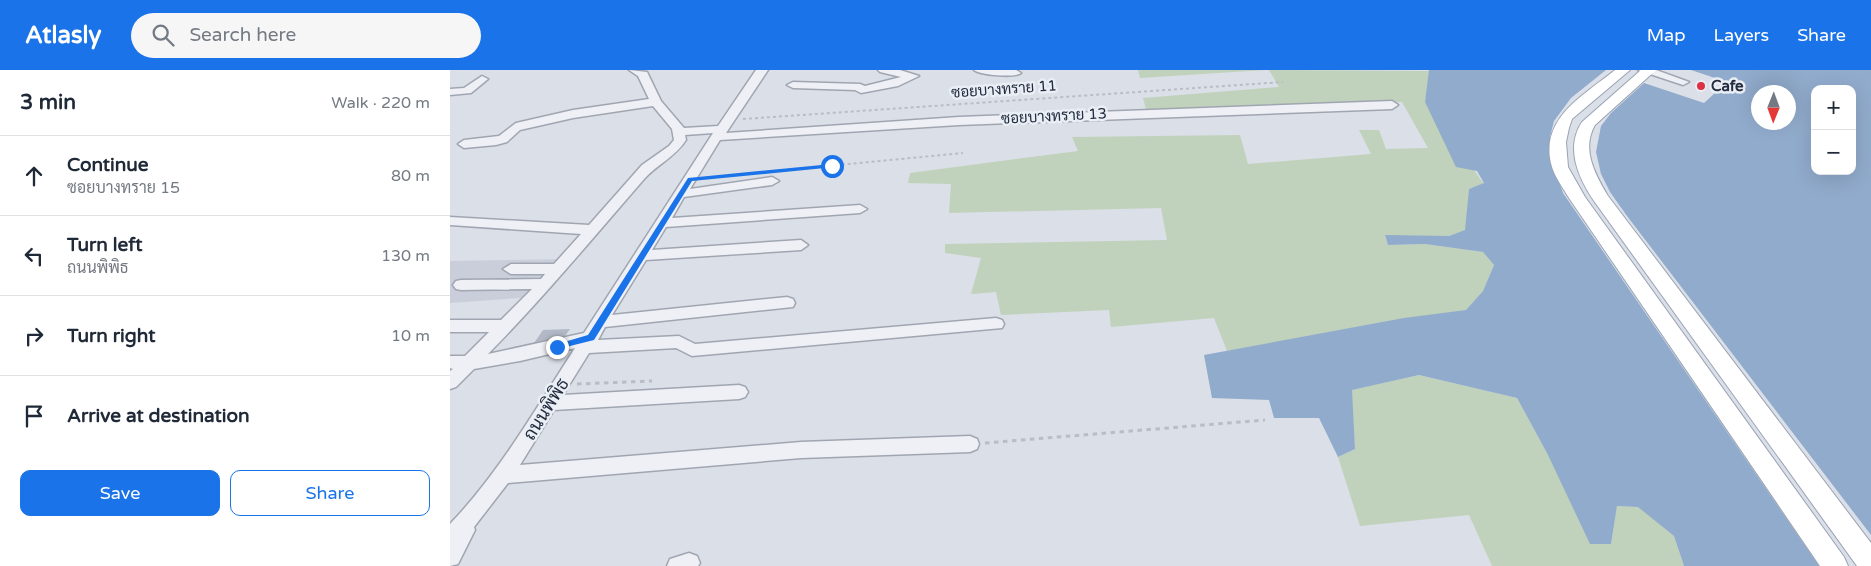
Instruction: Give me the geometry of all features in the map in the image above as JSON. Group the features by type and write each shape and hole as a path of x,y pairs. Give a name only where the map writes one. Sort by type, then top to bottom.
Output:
{"main road":[{"path":"1623,70 1566,116 1558,142 1560,167 1577,198 1835,566"},
{"path":"1647,70 1589,122 1581,144 1584,168 1600,197 1871,564"}],"street":[{"path":"450,382 559,269 647,168 674,148 680,140 678,132 656,102 643,74 635,70"},
{"name":"ถนนพิพิธ","path":"450,538 474,515 503,476 601,322 661,223 721,129 762,70"},
{"path":"793,84 860,87 861,90 894,84 913,76 884,70"},
{"path":"980,70 1015,73"},
{"path":"1647,70 1683,82"},
{"path":"450,92 467,91 482,79"},
{"path":"464,144 496,141 503,139 516,127 572,114 656,102"},
{"name":"ซอยบางทราย 13","path":"678,132 1392,105"},
{"path":"680,194 774,176"},
{"path":"661,223 860,209"},
{"path":"450,221 593,230"},
{"path":"642,255 801,245"},
{"path":"511,269 559,269"},
{"path":"462,285 545,284"},
{"path":"601,322 787,303"},
{"path":"450,362 472,361 588,342 679,342 692,350 701,350 996,324"},
{"path":"450,326 505,326"},
{"path":"550,402 739,392"},
{"path":"503,476 801,450 970,444"},
{"path":"450,556 474,515"}],"path":[{"name":"ซอยบางทราย 11","path":"721,129 1283,82"},
{"path":"774,176 963,153"},
{"path":"561,385 652,381"},
{"path":"970,444 1265,420"}],"shaded area":[{"path":"568,259 534,297 450,303 450,261"}],"green space":[{"path":"1138,70 1265,70 1140,78"},
{"path":"1269,70 1431,71 1425,102 1484,184 1469,189 1466,230 1449,236 1385,236 1388,245 1425,244 1483,252 1494,265 1483,291 1466,310 1227,351 1214,318 1111,327 1109,310 1001,315 996,292 971,294 981,258 945,253 945,244 1167,240 1161,208 949,213 951,184 908,183 910,173 1078,151 1072,137 1240,135 1248,164 1371,154 1359,130 1379,130 1386,149 1428,148 1402,102 1146,109 1143,98 1279,87"},
{"path":"1419,375 1517,398 1548,455 1611,544 1617,506 1639,507 1674,536 1684,566 1492,566 1469,515 1360,526 1338,457 1355,449 1351,390"}],"water":[{"path":"1429,70 1871,70 1871,566 1684,566 1674,536 1638,507 1617,506 1611,544 1590,544 1548,455 1517,398 1419,375 1352,390 1355,449 1338,457 1319,418 1274,418 1269,400 1212,398 1204,355 1404,318 1466,310 1483,291 1494,265 1483,252 1425,244 1388,245 1385,235 1449,236 1465,230 1469,189 1484,183 1477,171 1456,167 1425,102"}],"pier":[{"path":"1606,70 1691,70 1727,82 1704,103 1644,83 1611,113 1601,126 1596,152 1601,174 1610,192 1627,216 1871,535 1871,566 1819,566 1563,193 1550,156 1550,137 1554,121 1571,98"}],"building":[{"path":"570,329 559,345 532,346 543,330"}],"place":[{"name":"Cafe","path":"1701,86"}],"route":[{"path":"557,347 591,337 666,214 690,179 832,166"}]}
